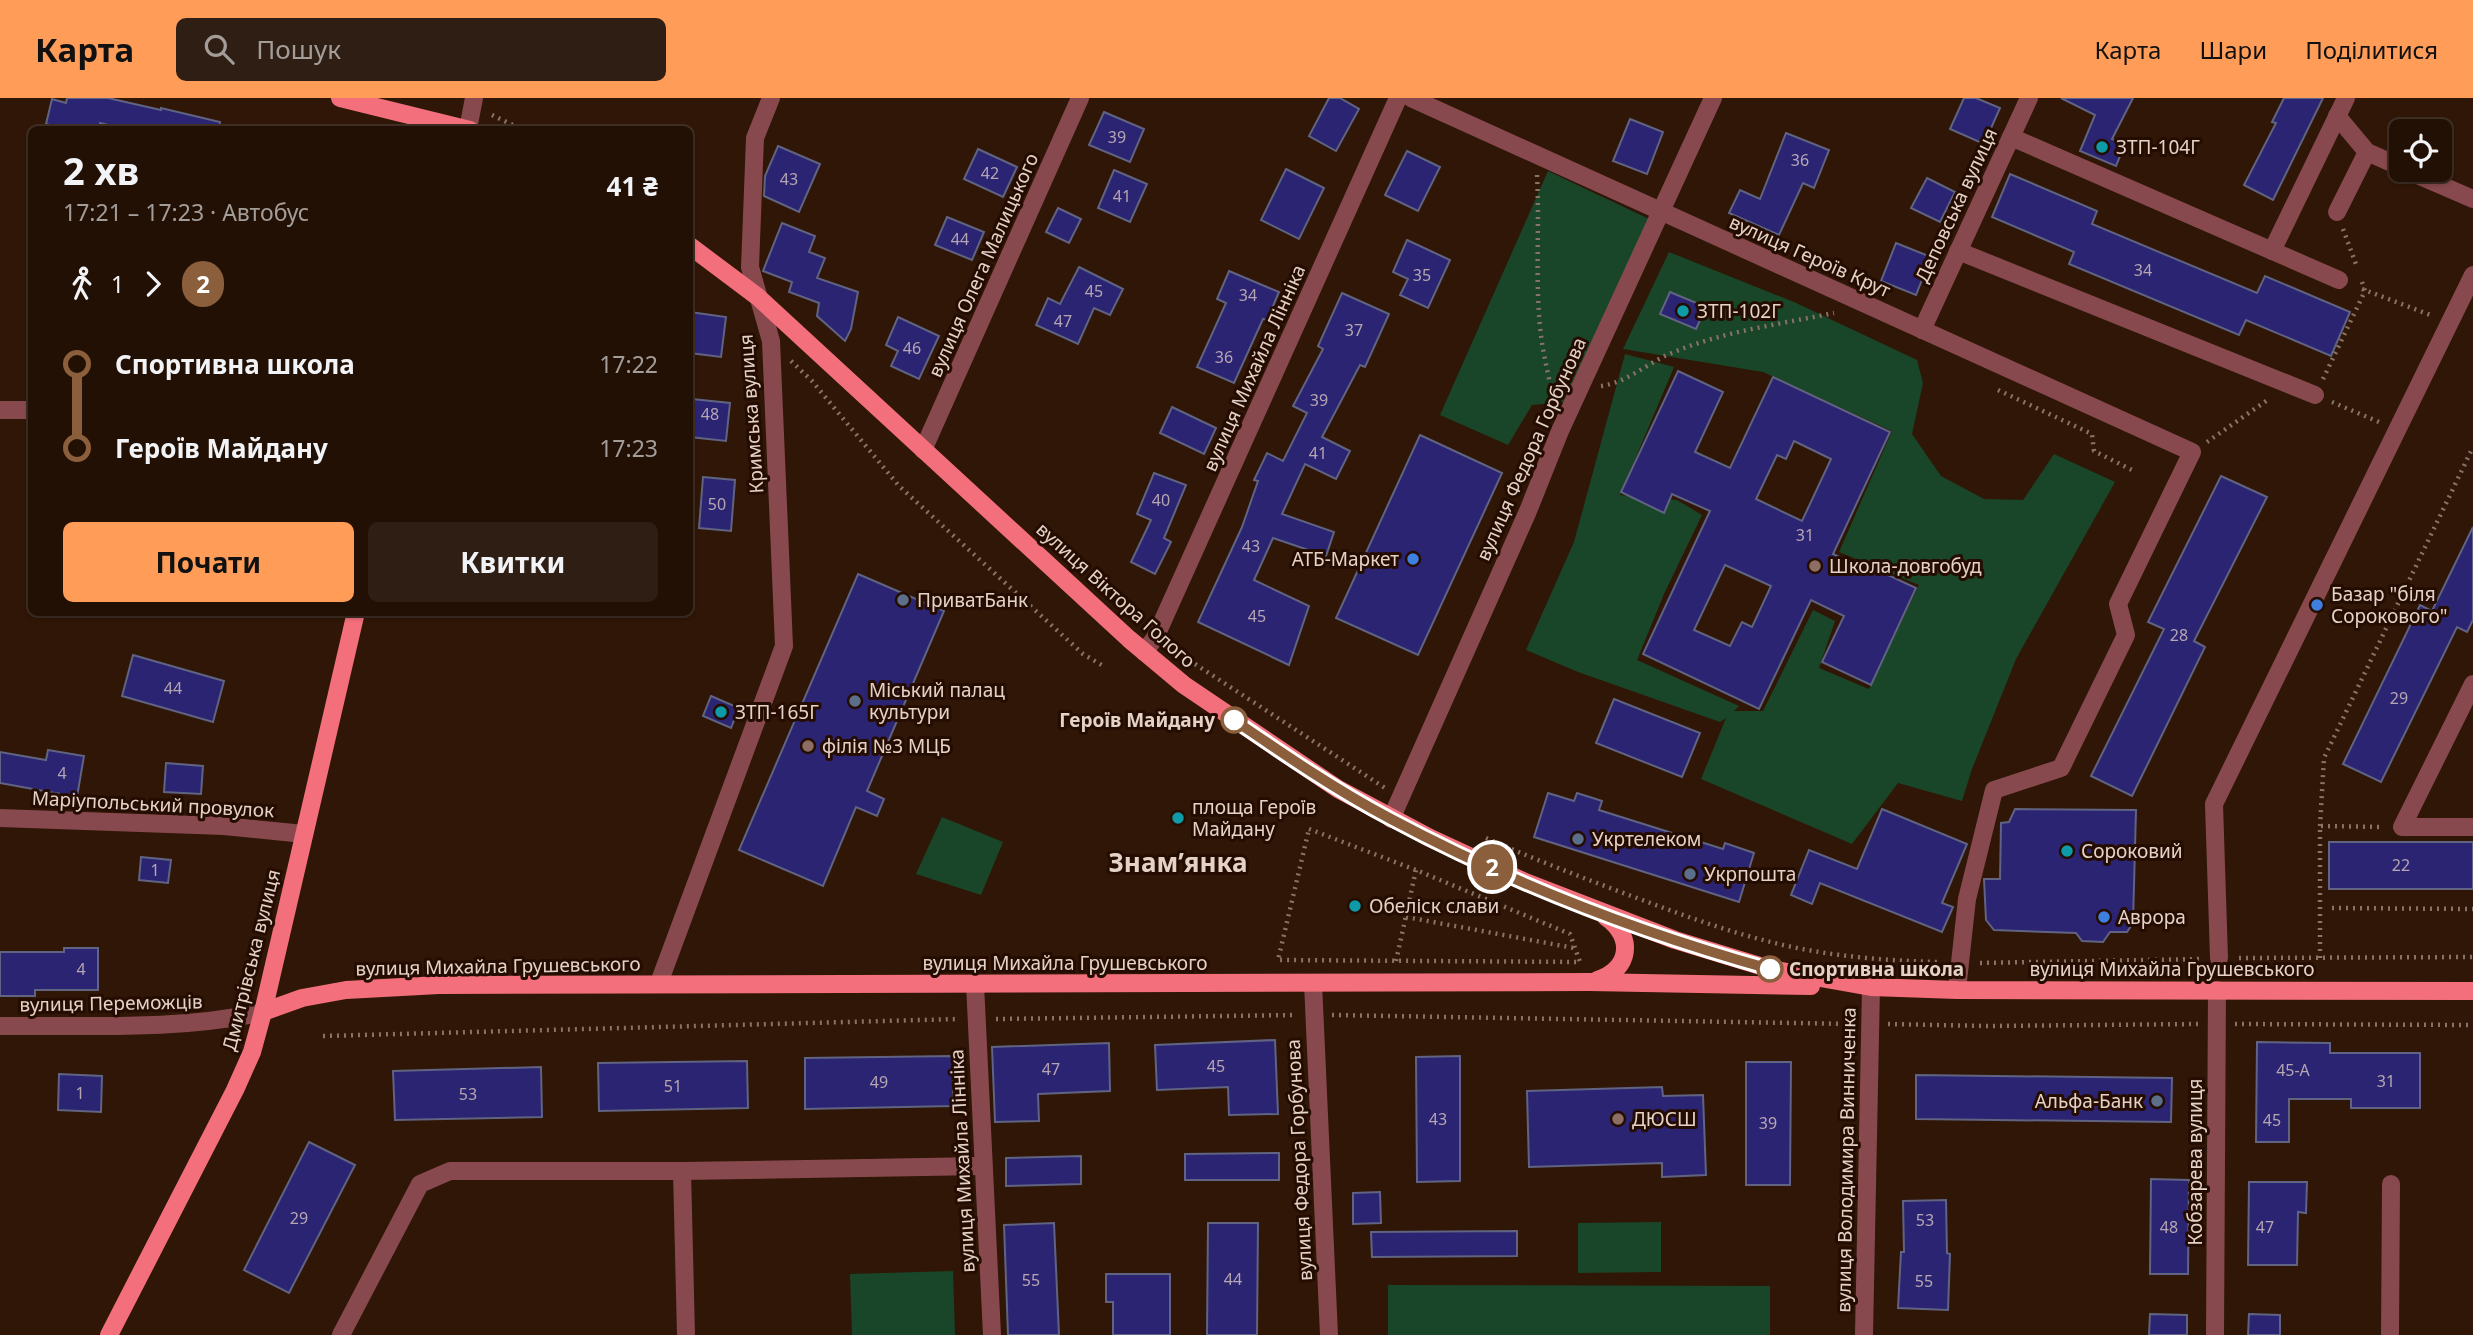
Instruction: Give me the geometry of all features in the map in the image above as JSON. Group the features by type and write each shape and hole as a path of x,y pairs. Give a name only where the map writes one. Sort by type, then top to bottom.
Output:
{"main road":[{"path":"340,98 457,126"},
{"name":"вулиця Віктора Голого","path":"693,248 758,297 1144,652 1184,685 1281,752 1391,819 1492,867 1598,912 1725,956"},
{"name":"Дмитрівська вулиця","path":"109,1335 235,1090 251,1052 263,1012 355,616"},
{"path":"1589,982 1610,976 1622,965 1625,952 1624,939 1615,923 1598,912"},
{"name":"вулиця Михайла Грушевського","path":"1725,956 1770,969 1871,987"},
{"name":"вулиця Михайла Грушевського","path":"263,1012 302,998 346,990 439,985 1589,982 1956,990 2473,991"}],"street":[{"path":"469,126 474,98"},
{"name":"Кримська вулиця","path":"659,983 784,646 771,341 750,267 755,138 771,98"},
{"name":"вулиця Олега Малицького","path":"923,450 1080,98"},
{"name":"вулиця Михайла Лінніка","path":"1144,652 1155,638 1398,98"},
{"name":"вулиця Героїв Крут","path":"1411,98 2192,452"},
{"name":"вулиця Федора Горбунова","path":"1391,819 1528,511 1560,431 1713,98"},
{"name":"Деповська вулиця","path":"1922,330 2029,98"},
{"path":"2272,251 2346,98"},
{"path":"2337,116 2367,152 2389,162"},
{"path":"2011,137 2339,280"},
{"path":"2337,212 2367,152"},
{"path":"2434,182 2473,199"},
{"path":"1958,251 2315,396"},
{"path":"2316,270 2339,280"},
{"path":"2219,958 2214,804 2473,275"},
{"path":"0,410 28,410"},
{"path":"1956,990 1967,899 1994,790 2061,768 2126,635 2118,604 2192,452"},
{"path":"2473,684 2402,827 2473,827"},
{"name":"Маріупольський провулок","path":"0,818 211,825 304,834"},
{"name":"вулиця Федора Горбунова","path":"1313,983 1329,1335"},
{"name":"вулиця Михайла Лінніка","path":"975,984 992,1335"},
{"name":"вулиця Володимира Винниченка","path":"1864,1335 1871,987"},
{"name":"Кобзарева вулиця","path":"2216,1335 2217,990"},
{"name":"вулиця Переможців","path":"0,1026 190,1024 226,1021 263,1012"},
{"path":"341,1335 420,1184 450,1171 682,1171 982,1166"},
{"path":"682,1171 686,1335"},
{"path":"2390,1335 2391,1184"}],"path":[{"path":"1536,171 1542,342 1560,431"},
{"path":"2337,212 2365,290 2315,396 2399,430"},
{"path":"2339,280 2450,323"},
{"path":"1579,390 1616,384 1673,352 1721,337 1835,313 1823,308"},
{"path":"771,341 812,381 899,486 1083,654 1105,667"},
{"path":"2192,452 2289,385"},
{"path":"1994,388 2092,434 2094,451 2136,472"},
{"path":"2320,958 2320,826 2324,758 2473,447"},
{"path":"1190,661 1401,798"},
{"path":"2320,826 2402,827"},
{"path":"1278,960 1309,830 1416,870 1570,934 1580,962"},
{"path":"1477,834 1564,872 1740,934 1846,956 1958,963 2473,957"},
{"path":"1396,961 1416,870"},
{"path":"2333,908 2473,909"},
{"path":"1406,917 1575,949"},
{"path":"323,1036 976,1019 1313,1015 1987,1026 2217,1023 2473,1025"}],"green space":[{"path":"1548,171 1649,219 1567,402 1532,405 1508,445 1440,415"},
{"path":"1669,252 1794,302 1917,360 1923,383 1912,434 1941,476 1984,499 2023,500 2054,454 2115,482 2016,659 1962,801 1898,783 1852,844 1701,779 1726,718 1720,722 1578,672 1526,650 1574,542 1625,354 1674,367 1620,495 1677,500 1702,515 1664,594 1637,660 1739,706 1734,711 1763,711 1813,610 1835,621 1819,668 1869,689 1919,585 1839,552 1892,431 1763,372 1623,349"},
{"path":"942,817 1003,842 981,895 916,874"},
{"path":"1661,1222 1661,1272 1578,1273 1578,1223"},
{"path":"953,1271 955,1335 852,1335 850,1274"},
{"path":"1388,1285 1770,1286 1770,1335 1388,1335"}],"building":[{"path":"67,98 108,98 220,122 220,126 46,124 52,99 66,103"},
{"path":"1329,98 1340,98 1359,109 1336,151 1309,136"},
{"path":"1964,98 1976,98 2000,108 1984,144 1950,129"},
{"path":"2061,98 2133,98 2112,139 2125,144 2116,166 2080,151 2095,115"},
{"path":"2284,98 2323,98 2273,200 2244,185 2276,123 2272,122"},
{"path":"1104,112 1144,129 1130,162 1089,145"},
{"path":"1630,119 1663,132 1647,174 1613,161"},
{"path":"1786,133 1829,150 1814,188 1803,183 1779,235 1729,213 1740,190 1760,199"},
{"path":"778,146 820,164 799,212 764,196 765,176"},
{"path":"978,149 1017,167 1003,197 964,179"},
{"path":"1407,151 1440,167 1418,211 1385,195"},
{"path":"1286,169 1324,188 1299,239 1261,220"},
{"path":"1114,170 1147,184 1130,222 1098,208"},
{"path":"2010,174 2097,211 2092,224 2257,293 2265,276 2350,312 2331,356 2246,320 2239,335 2069,264 2074,252 1992,217"},
{"path":"1927,178 1955,192 1940,222 1911,208"},
{"path":"1058,208 1081,219 1069,243 1046,232"},
{"path":"947,217 984,232 972,260 935,245"},
{"path":"782,223 815,236 809,252 825,258 817,278 858,292 851,329 845,341 817,316 819,303 789,292 792,282 763,271"},
{"path":"1407,240 1450,260 1428,308 1400,295 1408,279 1393,272"},
{"path":"1896,243 1931,257 1916,295 1881,281"},
{"path":"1079,267 1123,289 1110,315 1094,308 1078,344 1036,325 1048,298 1060,304"},
{"path":"1229,271 1279,292 1267,320 1263,319 1234,383 1197,367 1226,303 1217,299"},
{"name":"ЗТП-102Г","path":"1670,292 1706,307 1696,329 1660,314"},
{"path":"1342,293 1389,314 1365,367 1360,365 1322,437 1350,451 1336,479 1305,464 1282,514 1334,532 1326,556 1273,538 1254,580 1309,606 1289,665 1198,622 1242,527 1258,481 1254,480 1267,453 1283,461 1307,413 1293,406 1323,349 1318,346"},
{"path":"693,312 726,317 721,357 693,353"},
{"path":"898,317 939,336 919,379 891,366 898,351 886,345"},
{"path":"1678,371 1723,392 1695,452 1730,468 1773,377 1890,432 1833,554 1869,571 1871,567 1916,588 1871,685 1822,662 1844,616 1811,600 1759,709 1643,654 1710,511 1672,494 1664,513 1621,492","holes":["1794,441 1831,459 1802,521 1756,499 1777,455 1786,459","1725,565 1771,586 1752,627 1742,622 1730,646 1694,630"]},
{"path":"693,399 730,403 726,441 693,437"},
{"path":"1172,407 1216,428 1204,454 1160,433"},
{"name":"АТБ-Маркет","path":"1420,435 1502,473 1418,655 1336,618"},
{"path":"1154,473 1186,485 1164,538 1171,542 1155,574 1131,562 1151,520 1137,514"},
{"path":"2221,476 2267,497 2194,641 2205,647 2132,796 2091,776 2164,629 2148,622"},
{"path":"703,477 735,480 731,531 699,528"},
{"path":"2473,527 2473,620 2467,632 2457,627 2381,782 2343,764 2420,605 2432,611"},
{"name":"Міський палац культури","path":"858,574 944,611 867,791 884,799 877,816 856,807 823,886 739,850"},
{"path":"133,655 224,681 213,722 122,696"},
{"name":"ЗТП-165Г","path":"711,696 739,708 731,728 703,716"},
{"path":"1614,699 1700,733 1682,777 1596,743"},
{"path":"48,750 84,756 77,797 0,783 0,752 46,760"},
{"path":"166,763 203,766 201,794 164,792"},
{"path":"1548,793 1574,801 1577,793 1602,801 1599,810 1723,849 1725,843 1754,853 1739,902 1534,837"},
{"path":"1882,809 1967,844 1942,903 1953,907 1942,932 1820,883 1812,904 1791,895 1809,850 1857,869"},
{"name":"Сороковий","path":"2015,809 2136,810 2133,923 2127,932 2110,932 2103,942 2082,941 2076,933 1994,930 1986,920 1984,879 2000,879 2001,823 2009,822"},
{"path":"2329,842 2473,842 2473,889 2329,889"},
{"path":"141,857 171,860 168,883 139,880"},
{"path":"64,948 98,948 98,990 35,990 35,996 0,996 0,952 64,952"},
{"path":"1275,1040 1278,1114 1229,1115 1228,1087 1157,1090 1155,1045"},
{"path":"2257,1042 2330,1043 2330,1053 2420,1053 2420,1108 2351,1108 2351,1099 2289,1099 2289,1142 2256,1142"},
{"path":"1109,1043 1110,1091 1038,1094 1039,1121 995,1122 992,1047"},
{"path":"953,1056 953,1106 805,1109 805,1058"},
{"path":"1460,1056 1460,1181 1417,1182 1416,1057"},
{"path":"747,1061 748,1108 599,1111 598,1063"},
{"path":"1746,1062 1791,1062 1790,1185 1746,1185"},
{"path":"541,1067 542,1117 395,1120 393,1071"},
{"path":"59,1074 102,1076 101,1112 58,1110"},
{"path":"1916,1075 2172,1078 2171,1122 1916,1119"},
{"path":"1662,1087 1663,1096 1703,1095 1706,1175 1662,1177 1662,1163 1529,1167 1527,1091"},
{"path":"309,1142 355,1165 289,1293 244,1270"},
{"path":"1279,1153 1279,1180 1185,1180 1185,1154"},
{"path":"1081,1156 1081,1184 1006,1186 1006,1158"},
{"path":"2151,1179 2189,1180 2188,1274 2150,1274"},
{"path":"2249,1182 2307,1182 2306,1213 2298,1212 2297,1265 2248,1265"},
{"path":"1380,1192 1381,1223 1353,1224 1353,1193"},
{"path":"1946,1200 1947,1253 1950,1254 1948,1310 1898,1308 1901,1252 1904,1252 1903,1201"},
{"path":"1054,1223 1059,1335 1008,1335 1004,1225"},
{"path":"1208,1223 1258,1223 1257,1335 1207,1335"},
{"path":"1517,1231 1517,1256 1372,1257 1371,1232"},
{"path":"1106,1274 1170,1274 1170,1335 1113,1335 1113,1302 1106,1302"},
{"path":"2150,1314 2187,1315 2187,1335 2149,1335"},
{"path":"2249,1314 2280,1315 2280,1335 2248,1335"}],"bus line":[{"name":"2","path":"1234,720 1338,789 1470,858 1598,912 1675,940 1770,969"}],"place":[{"name":"ЗТП-104Г","path":"2102,147"},
{"name":"ЗТП-102Г","path":"1683,311"},
{"name":"АТБ-Маркет","path":"1413,559"},
{"name":"Школа-довгобуд","path":"1815,566"},
{"name":"ПриватБанк","path":"903,600"},
{"name":"Базар \"біля Сорокового\"","path":"2317,605"},
{"name":"Міський палац культури","path":"855,701"},
{"name":"ЗТП-165Г","path":"721,712"},
{"name":"Героїв Майдану","path":"1234,720"},
{"name":"філія №3 МЦБ","path":"808,746"},
{"name":"площа Героїв Майдану","path":"1178,818"},
{"name":"Укртелеком","path":"1578,839"},
{"name":"Сороковий","path":"2067,851"},
{"name":"Укрпошта","path":"1690,874"},
{"name":"Обеліск слави","path":"1355,906"},
{"name":"Аврора","path":"2104,917"},
{"name":"Спортивна школа","path":"1770,969"},
{"name":"Альфа-Банк","path":"2157,1101"},
{"name":"ДЮСШ","path":"1618,1119"}],"district":[{"name":"Знам’янка","path":"1178,863"}]}
